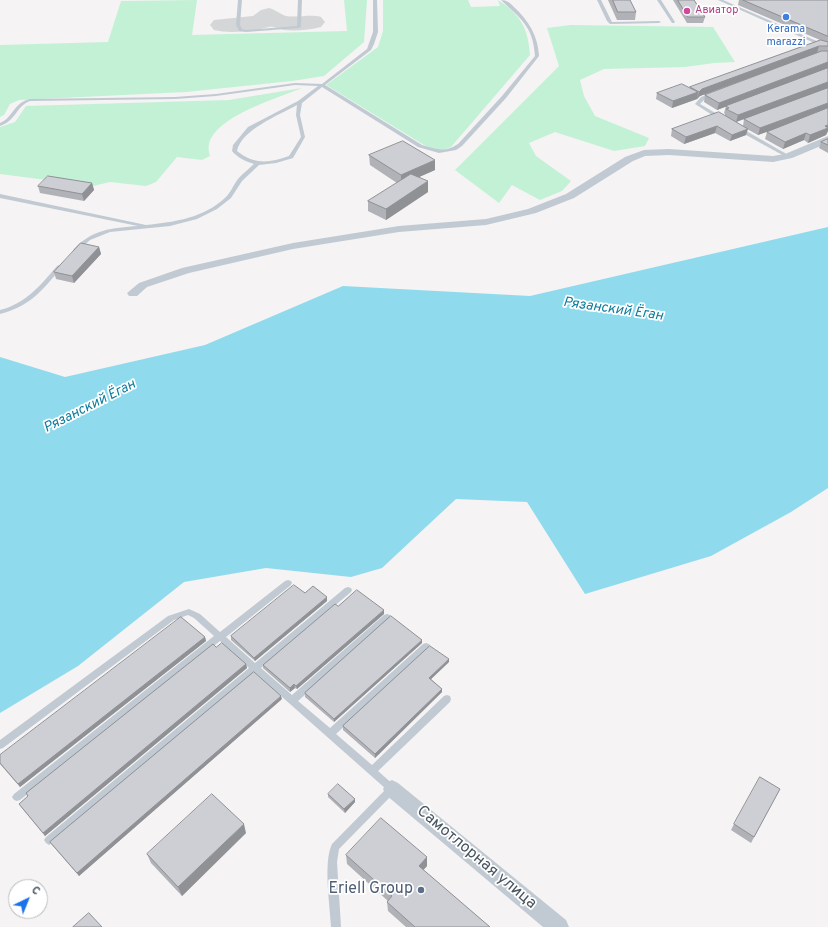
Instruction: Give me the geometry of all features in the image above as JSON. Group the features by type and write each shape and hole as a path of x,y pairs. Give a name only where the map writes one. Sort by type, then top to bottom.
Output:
{"street":[{"path":"133,293 157,279 186,270 293,246 400,229 486,222 526,213 570,196 629,159 644,153 668,152 764,159 788,156 828,139"},
{"name":"Самотлорная улица","path":"392,789 559,927"}],"lane":[{"path":"240,0 238,25 240,30 246,31 299,27 300,0"},
{"path":"300,102 298,115 304,137 298,149 291,157 267,164 257,164 241,158 234,151 235,146 250,128 300,102 361,57 374,41 376,32 375,0"},
{"path":"0,125 12,118 20,104 30,100 175,98 216,95 295,84 322,85 420,146 439,152 460,145 504,97 537,56 537,49 527,22 521,14 503,0"},
{"path":"599,0 611,23 658,22"},
{"path":"659,0 673,22"},
{"path":"720,0 828,48"},
{"path":"718,93 703,98 697,104 730,123"},
{"path":"714,114 721,112"},
{"path":"742,124 735,126 788,156"},
{"path":"758,140 765,137"},
{"path":"72,254 88,239 98,233 109,230 170,224 195,218 215,208 229,197 240,180 257,164"},
{"path":"0,196 150,226"},
{"path":"0,312 25,303 37,294 62,264"},
{"path":"17,797 288,583"},
{"path":"49,840 348,590"},
{"path":"0,745 171,618 189,612 197,616 392,789 335,847 332,862 336,927"},
{"path":"292,701 387,617"},
{"path":"330,734 426,646"},
{"path":"372,771 447,699"}],"green space":[{"path":"197,0 192,35 347,31 344,0 367,0 364,42 324,76 292,81 186,92 19,100 10,104 4,115 0,117 0,45 108,42 121,1"},
{"path":"383,0 468,0 471,7 500,6 498,0 512,11 522,23 527,37 530,55 451,147 443,150 429,148 326,85 378,47 383,31"},
{"path":"571,25 713,27 735,62 685,67 604,69 580,80 584,96 595,116 649,138 645,146 614,151 555,132 529,143 536,156 571,181 562,191 540,200 512,185 499,203 455,170 559,66 547,28"},
{"path":"302,88 249,109 235,117 223,125 214,134 209,145 210,156 202,160 177,157 156,182 146,186 110,182 93,186 0,174 0,127 15,122 26,106 229,100"}],"water":[{"name":"Рязанский Ёган","path":"828,227 828,488 791,512 711,556 585,594 527,502 456,499 382,568 351,577 266,568 184,582 78,666 0,713 0,357 65,377 205,345 343,286 530,296"}],"building":[{"path":"613,0 630,0 636,12 618,12"},
{"path":"678,0 694,0 705,17 688,17"},
{"name":"Kerama marazzi","path":"743,0 828,0 828,36"},
{"path":"821,40 828,42 828,46 819,46 702,89 699,92 690,87"},
{"path":"822,51 828,51 828,62 719,103 705,95"},
{"path":"828,68 828,82 738,115 726,109 729,108 726,106"},
{"path":"682,84 698,92 673,101 657,93"},
{"path":"828,88 828,103 760,128 744,119"},
{"path":"828,108 828,125 825,126 828,128 810,135 806,133 785,142 767,132"},
{"path":"719,112 748,129 732,135 717,126 686,137 672,129"},
{"path":"828,139 828,145 821,142"},
{"path":"403,141 435,160 401,175 369,155"},
{"path":"411,174 428,181 386,209 368,201"},
{"path":"48,176 92,183 82,194 38,186"},
{"path":"81,243 99,247 72,276 54,272"},
{"path":"294,585 305,593 313,586 327,597 254,658 231,636"},
{"path":"357,590 384,610 296,686 294,684 290,688 263,665 335,604 338,606"},
{"path":"391,616 422,640 334,719 305,693"},
{"path":"181,617 205,637 18,784 0,763 0,755"},
{"path":"222,643 246,664 43,833 19,804 28,796 26,793 213,644 216,647"},
{"path":"430,646 449,659 429,678 442,689 375,754 343,726"},
{"path":"254,672 281,696 77,873 50,842"},
{"path":"760,777 780,789 754,837 734,824"},
{"path":"338,784 355,799 344,809 328,794"},
{"path":"212,794 244,824 178,887 147,854"},
{"path":"381,818 427,857 419,866 490,927 415,927 387,902 392,896 346,855"},
{"path":"89,913 102,927 73,927"}],"taxiway":[{"path":"222,25 259,23 269,15 273,19 283,22 313,22"}],"place":[{"name":"Авиатор","path":"687,11"},
{"name":"Kerama marazzi","path":"786,17"},
{"name":"Eriell Group","path":"421,890"}]}
